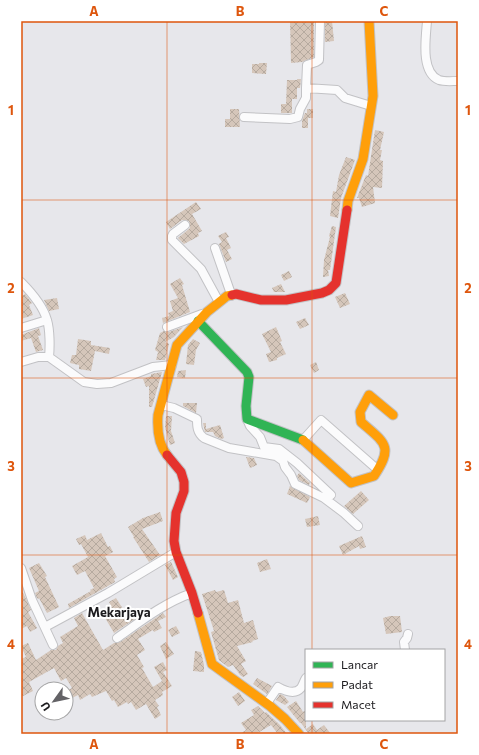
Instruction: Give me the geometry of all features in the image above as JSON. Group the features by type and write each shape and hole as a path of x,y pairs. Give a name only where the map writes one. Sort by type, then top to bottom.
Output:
{"street":[{"path":"244,117 290,119 298,117 300,109 306,98 307,65 319,60 320,21"},
{"path":"299,734 267,703 212,664 192,593 176,552 174,527 176,513 184,490 184,482 181,472 165,452 160,441 158,415 177,345 198,321 219,302 231,294 273,301 309,296 322,293 335,285 337,280 348,201 363,159 373,96 369,21"},
{"path":"427,21 426,63 430,72 441,80 458,81"},
{"path":"306,88 337,90 346,98 371,106"},
{"path":"185,225 173,234 172,240 201,269 219,302"},
{"path":"215,248 231,294"},
{"path":"21,282 33,295 47,320 50,349 49,357"},
{"path":"167,327 207,312"},
{"path":"21,328 47,320"},
{"path":"198,321 248,372 249,377 246,406 247,419 250,426 260,436 264,447 279,449 297,463 331,495"},
{"path":"21,362 38,357 49,357 84,382 97,384 111,383 153,366 172,365"},
{"path":"247,419 303,440 351,483 374,476 384,462 387,449 384,443 361,422 360,412 369,395 394,415"},
{"path":"161,405 174,408 198,419 197,429 204,438 229,448 270,454 280,458 295,484 324,498 344,512 358,526"},
{"path":"303,440 321,420 378,470"},
{"path":"45,627 108,593 176,552"},
{"path":"21,568 32,600 53,645"},
{"path":"117,638 159,609 192,593"},
{"path":"405,649 404,642 408,634"},
{"path":"267,703 278,687 286,691 296,691 301,688 305,680"}],"building":[{"path":"290,21 314,22 314,57 302,62 291,63"},
{"path":"325,21 332,21 334,41 325,42"},
{"path":"267,63 266,74 252,73 252,64"},
{"path":"301,79 300,88 297,88 297,99 292,99 292,113 281,113 281,104 286,104 287,80"},
{"path":"230,109 239,109 240,127 225,127 225,119 230,119"},
{"path":"307,109 313,109 313,118 308,118 308,128 302,128 302,121 305,113 307,113"},
{"path":"375,130 384,132 380,150 382,150 380,160 383,161 382,188 373,187 375,203 362,207 359,198 357,198 366,175 368,176"},
{"path":"346,157 355,160 341,198 338,218 330,216 333,191 336,192 339,175"},
{"path":"196,202 201,209 192,214 202,231 198,233 199,236 184,244 178,238 190,228 189,221 182,220 170,229 166,222"},
{"path":"332,226 336,227 330,270 328,270 329,276 323,277 324,260"},
{"path":"226,232 229,237 226,238 231,248 227,250 232,259 226,262 219,244 222,242 218,236"},
{"path":"289,271 292,277 284,281 281,275"},
{"path":"180,278 184,284 182,285 190,312 163,323 162,318 169,316 168,313 173,311 170,301 178,298 170,284"},
{"path":"281,284 285,292 274,292 272,288"},
{"path":"345,293 350,304 340,308 335,297"},
{"path":"25,294 32,303 29,305 33,315 21,319 21,297"},
{"path":"57,298 59,309 49,311 44,300"},
{"path":"305,318 309,325 300,329 296,322"},
{"path":"183,327 174,337 165,342 169,344 165,360 156,360 158,352 155,350 160,333 164,331 169,332"},
{"path":"276,327 282,341 280,342 286,354 277,358 277,360 269,362 266,354 271,352 262,334"},
{"path":"39,328 41,335 38,336 43,350 36,352 31,338 21,341 21,335"},
{"path":"78,339 91,341 91,345 110,348 109,354 95,351 91,371 79,369 79,365 70,363 72,355 76,355"},
{"path":"193,339 200,343 196,350 194,365 186,364 188,345"},
{"path":"316,362 319,370 314,373 310,365"},
{"path":"186,370 185,378 177,377 178,371"},
{"path":"162,372 152,407 149,407 149,386 146,387 143,379 151,376 151,374"},
{"path":"183,403 197,403 196,413 183,406"},
{"path":"166,416 172,416 171,431 175,443 170,445 165,427"},
{"path":"203,423 206,423 206,429 220,425 224,438 221,439 215,436 213,432 205,432"},
{"path":"246,457 254,458 257,465 250,468"},
{"path":"299,473 310,483 309,485 299,480 297,476"},
{"path":"290,486 310,497 307,503 287,494"},
{"path":"361,491 369,500 353,514 344,506"},
{"path":"160,512 163,521 142,529 160,555 149,562 128,527 143,518"},
{"path":"318,516 320,525 307,527 305,519"},
{"path":"101,533 108,547 110,546 113,552 105,556 117,577 114,579 115,582 69,608 68,604 94,588 85,571 77,575 72,566 88,557 81,544 79,545 76,539 85,535 87,540"},
{"path":"362,536 366,547 360,549 359,546 343,555 339,546"},
{"path":"267,559 271,569 260,572 257,563"},
{"path":"171,562 178,577 173,580 165,565"},
{"path":"39,563 47,576 45,577 59,607 47,613 35,593 39,591 29,568"},
{"path":"21,588 31,610 28,612 37,628 30,632 27,626 21,629"},
{"path":"215,590 216,592 224,590 228,603 238,600 244,623 253,620 258,639 252,641 253,642 237,646 246,661 241,664 248,674 243,677 233,665 228,667 219,660 211,632 214,631 202,594"},
{"path":"116,598 123,609 129,606 136,618 114,633 101,611 111,606 109,602"},
{"path":"82,613 103,650 114,643 120,642 163,613 166,617 158,621 162,628 154,632 153,630 138,639 145,650 137,655 144,667 142,668 153,687 162,681 154,667 163,662 167,670 163,672 172,686 162,692 163,695 155,700 159,706 157,707 161,715 155,719 146,704 136,710 131,702 128,704 127,702 118,707 106,691 92,697 90,694 80,700 78,695 74,697 74,681 68,681 66,678 61,681 54,668 29,682 33,691 21,697 21,659 26,657 21,646 28,643 36,660 51,650 56,650 58,646 63,643 60,637 78,626 74,618"},
{"path":"400,616 402,632 386,634 383,618"},
{"path":"176,626 180,633 172,637 168,630"},
{"path":"166,642 174,654 166,659 160,646"},
{"path":"195,651 201,652 204,672 193,671"},
{"path":"257,678 272,686 267,694 253,684"},
{"path":"239,692 245,701 238,706 232,697"},
{"path":"280,694 289,702 285,705 276,700"},
{"path":"296,701 303,712 305,711 306,729 313,724 317,730 324,725 331,734 309,734 287,707"},
{"path":"258,706 280,725 287,734 278,734 271,725 256,734 240,734 246,730 241,723 254,715 251,710"}],"traffic: fast":[{"path":"198,321 247,372 249,377 246,406 247,419 303,440"}],"traffic: slow":[{"path":"347,210 348,201 363,159 373,96 369,21"},
{"path":"167,455 164,451 159,436 158,415 177,345 207,312 227,296 232,295"},
{"path":"303,440 351,483 374,476 384,458 385,451 381,440 361,422 360,412 369,395 393,415"},
{"path":"198,613 212,664 270,706 299,734"}],"traffic: jam":[{"path":"232,295 236,294 261,300 286,300 322,293 329,290 336,283 347,210"},
{"path":"167,455 181,472 184,482 184,491 176,513 174,541 176,552 198,613"}],"district":[{"name":"Mekarjaya","path":"119,612"}]}
